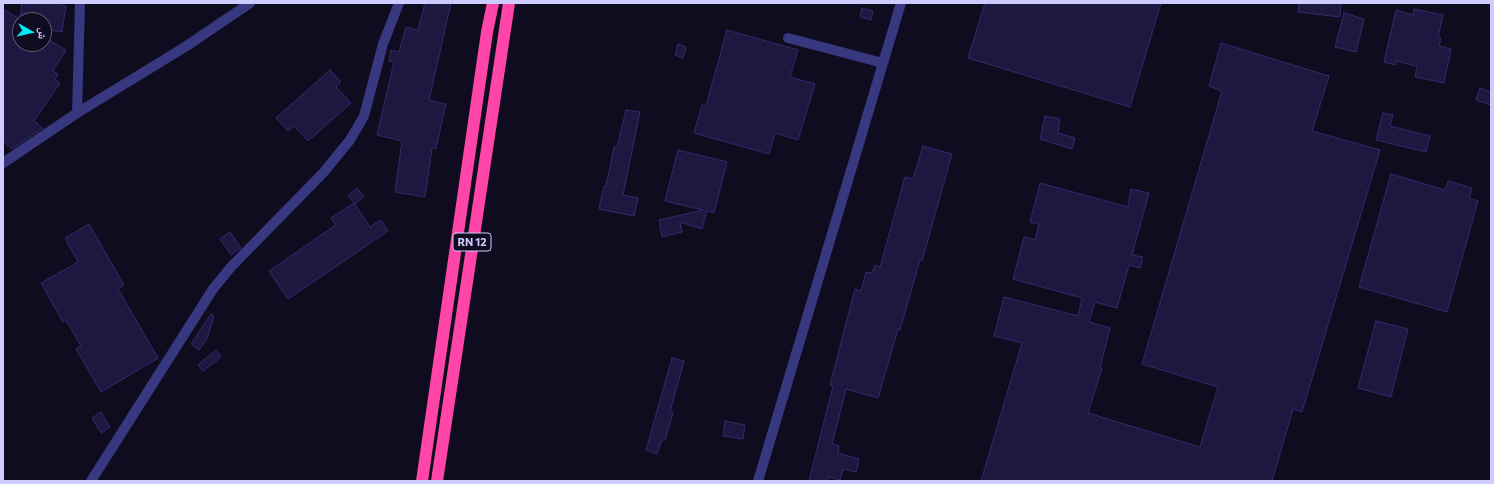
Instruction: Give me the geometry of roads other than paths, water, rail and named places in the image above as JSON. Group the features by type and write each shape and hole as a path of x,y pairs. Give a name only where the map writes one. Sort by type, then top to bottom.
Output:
{"highway":[{"name":"RN 12","path":"422,481 485,47 493,3"},
{"name":"RN 12","path":"436,481 509,3"}],"street":[{"path":"77,113 80,3"},
{"path":"3,163 77,113 184,47 250,3"},
{"path":"91,481 213,289 231,267 323,173 350,140 364,116 383,44 399,3"},
{"path":"758,481 901,3"},
{"path":"788,38 883,63"}]}
